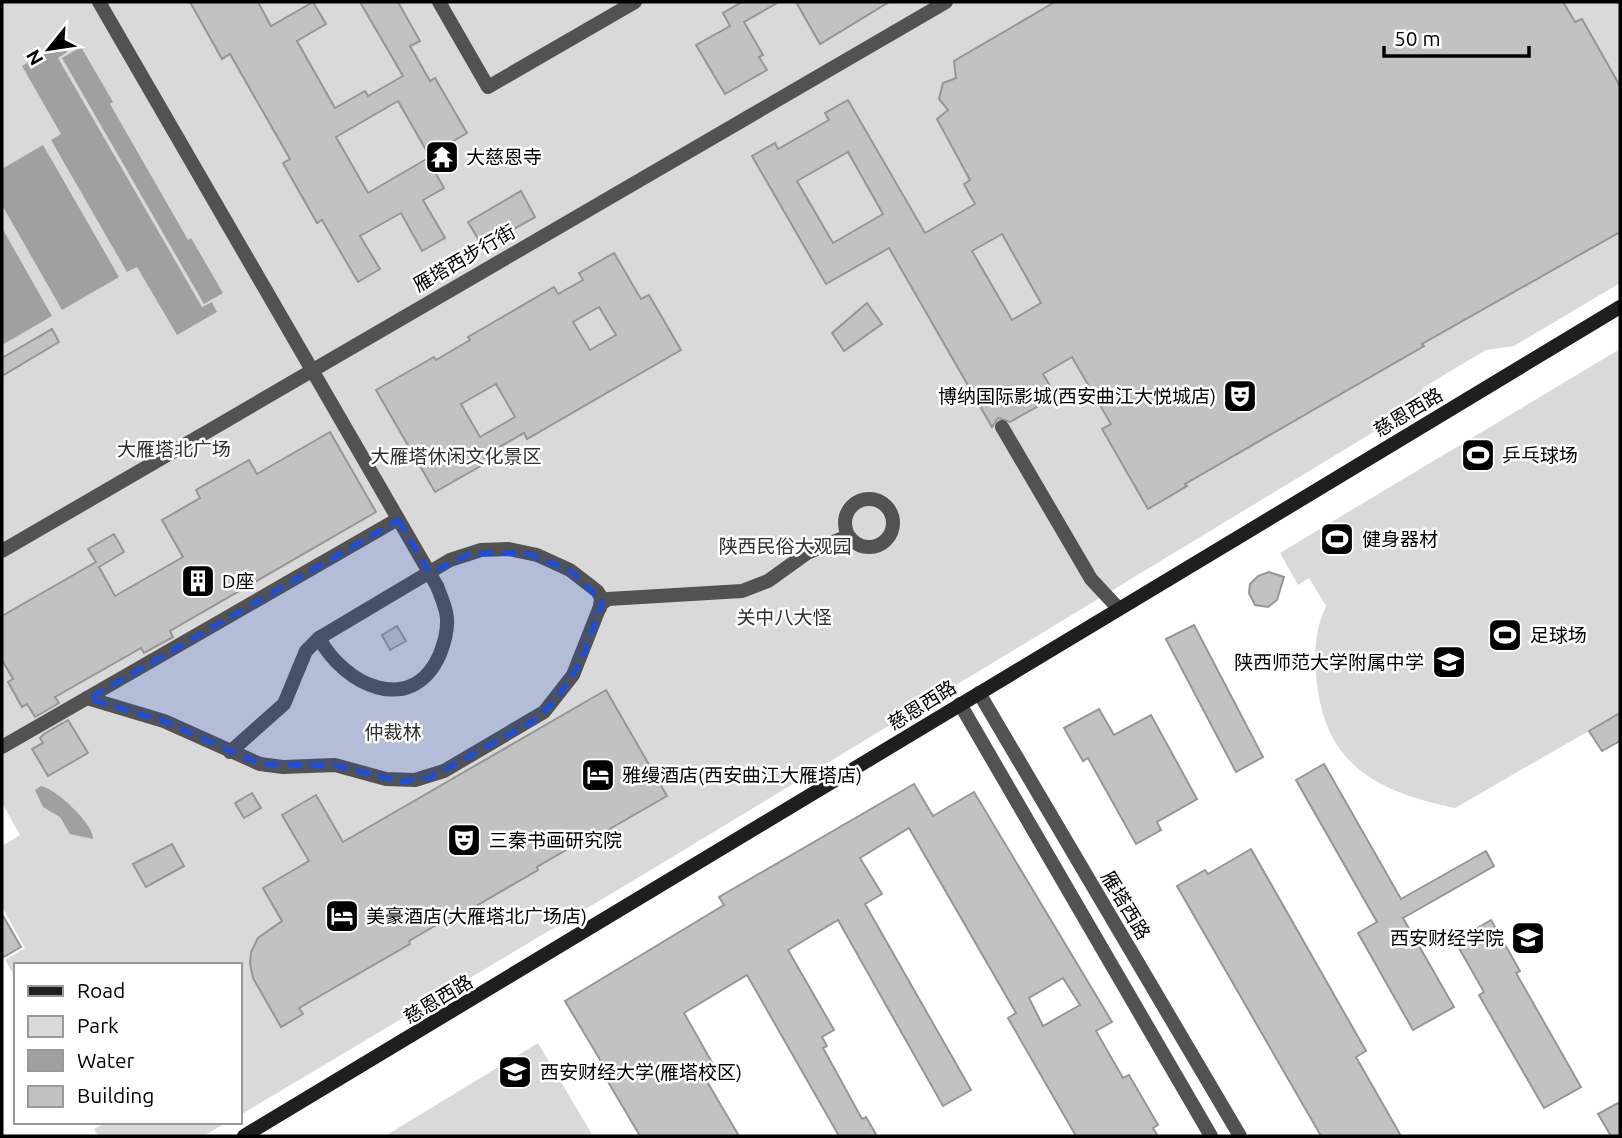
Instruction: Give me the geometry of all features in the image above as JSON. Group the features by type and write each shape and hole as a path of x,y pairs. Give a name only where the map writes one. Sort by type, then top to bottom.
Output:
{"main road":[{"name":"慈恩西路","path":"244,1136 681,877 960,704 1620,307"}],"street":[{"path":"99,2 429,572 446,614 445,640 435,664 418,681 389,689 359,682 335,664 319,638"},
{"path":"439,2 488,87 635,2"},
{"name":"雁塔西步行街","path":"2,551 946,2"},
{"path":"1002,427 1091,579 1118,608"},
{"path":"2,747 398,519"},
{"path":"606,603 742,591 768,581 807,553 848,536"},
{"path":"87,698 164,721 230,752 272,766 335,765 400,781 430,777 544,712 573,675 606,603 604,597 552,561 509,549 469,553 429,572 319,638 306,651 284,704 230,752"},
{"name":"雁塔西路","path":"979,693 1240,1136"},
{"path":"960,704 1211,1136"}],"highlighted area":[{"path":"398,519 429,572 469,553 525,552 570,570 602,601 581,660 556,699 532,721 430,777 400,781 335,765 260,764 164,721 87,698"}],"green space":[{"name":"大雁塔休闲文化景区","path":"2,2 1620,2 1620,283 1514,346 1486,350 1424,387 1413,408 641,876 242,1114 242,963 14,963 14,975 5,960 25,948 2,907 2,846 20,835 2,803"},
{"name":"陕西师范大学附属中学","path":"1620,349 1620,713 1455,808 1403,794 1381,784 1362,772 1345,756 1332,737 1323,713 1315,663 1317,634 1326,606 1309,578 1298,585 1280,553"},
{"path":"538,1043 593,1136 385,1136"},
{"path":"103,1124 224,1124 204,1136 98,1136 94,1129"}],"water":[{"path":"62,43 67,52 58,58 202,307 212,302 217,312 177,335 137,267 127,272 51,140 61,134 22,66"},
{"path":"81,47 113,102 110,104 188,240 191,238 223,293 204,304 62,58"},
{"path":"43,145 119,277 62,310 2,205 2,169"},
{"path":"2,228 52,316 2,345"},
{"path":"41,786 55,793 73,808 88,825 93,839 70,834 60,817 43,807 35,790"}],"building":[{"path":"190,2 258,2 271,26 313,2 326,24 297,41 335,108 365,91 368,96 403,76 360,2 398,2 420,41 410,46 430,81 435,78 467,133 445,146 453,161 435,172 444,188 423,200 445,238 422,251 401,213 360,236 380,269 358,282 322,220 317,223 283,163 290,159 230,54 222,59","holes":["398,101 430,157 368,193 336,137"]},
{"path":"742,2 779,2 744,22 763,55 759,57 767,70 725,94 696,45 730,26 723,13"},
{"path":"796,2 889,2 820,44"},
{"path":"1055,2 1563,2 1575,22 1582,19 1620,86 1620,232 1422,344 1424,346 1185,484 1187,486 1148,509 1102,429 1111,424 1072,357 1043,374 1056,396 1010,422 998,418 992,427 889,248 826,284 752,156 775,143 778,149 829,120 825,113 848,100 925,233 975,204 964,184 970,180 937,119 948,110 939,99 943,83 956,78 954,61","holes":["848,152 883,214 833,243 797,181","1002,234 1041,303 1012,320 972,251"]},
{"path":"521,191 535,217 486,245 483,240 480,242 468,222"},
{"path":"614,253 641,299 649,295 681,350 527,439 524,433 489,453 493,459 435,492 376,390 434,357 436,360 470,340 468,337 554,287 558,294 583,280 579,273","holes":["599,307 616,335 590,350 573,322","496,384 515,417 480,437 461,404"]},
{"path":"867,303 882,324 844,351 832,333"},
{"path":"52,329 59,342 2,376 2,358"},
{"name":"D座","path":"330,432 376,512 170,631 173,637 144,653 141,648 55,697 59,703 35,717 27,704 22,707 8,682 13,679 2,660 2,616 96,562 88,549 114,534 124,552 99,567 115,596 183,557 162,520 200,498 196,490 249,460 257,474"},
{"path":"1269,572 1284,577 1277,600 1268,607 1255,605 1249,593 1250,584 1258,576"},
{"path":"1194,625 1263,757 1236,772 1166,639"},
{"path":"397,626 406,641 390,650 382,635"},
{"path":"606,690 667,796 580,846 578,843 537,867 538,870 452,920 450,917 409,941 410,944 299,1008 303,1014 281,1027 253,978 250,963 251,952 258,938 282,921 263,888 309,861 282,815 316,795 343,842"},
{"path":"1099,709 1114,735 1151,715 1197,799 1157,822 1161,830 1136,844 1088,758 1083,761 1064,728"},
{"path":"1620,713 1620,741 1602,751 1589,731"},
{"path":"68,720 88,753 48,776 32,749 43,743 40,738 44,734"},
{"path":"1324,764 1401,899 1486,851 1494,866 1403,918 1454,1007 1413,1030 1358,933 1377,922 1296,780"},
{"path":"914,784 933,816 974,792 1112,1022 1096,1031 1123,1078 1129,1075 1158,1125 1153,1128 1158,1136 1076,1136 1008,1018 1016,1013 909,828 860,858 882,894 865,904 971,1090 943,1106 838,920 788,950 834,1030 822,1037 827,1046 823,1048 862,1119 866,1117 877,1136 839,1136 747,975 684,1013 714,1066 702,1073 739,1136 640,1136 604,1075 608,1073 565,1001 724,905 719,897","holes":["1063,978 1080,1005 1043,1026 1029,998"]},
{"path":"252,793 261,808 244,818 235,803"},
{"path":"172,844 184,866 146,887 133,864"},
{"path":"1251,849 1366,1051 1356,1057 1401,1136 1321,1136 1177,886 1205,870 1208,874"},
{"path":"2,914 21,947 2,958"},
{"path":"1491,920 1520,971 1516,973 1581,1087 1544,1108 1479,995 1484,992 1455,941"},
{"path":"1620,1102 1620,1136 1611,1136 1598,1114"}],"place":[{"name":"大慈恩寺","path":"442,157"},
{"name":"博纳国际影城(西安曲江大悦城店)","path":"1240,396"},
{"name":"乒乓球场","path":"1478,455"},
{"name":"健身器材","path":"1337,539"},
{"name":"D座","path":"198,581"},
{"name":"足球场","path":"1505,635"},
{"name":"陕西师范大学附属中学","path":"1449,662"},
{"name":"雅缦酒店(西安曲江大雁塔店)","path":"598,775"},
{"name":"三秦书画研究院","path":"464,840"},
{"name":"美豪酒店(大雁塔北广场店)","path":"342,916"},
{"name":"西安财经学院","path":"1528,938"},
{"name":"西安财经大学(雁塔校区)","path":"515,1072"}],"park label":[{"name":"大雁塔北广场","path":"174,449"},
{"name":"陕西民俗大观园","path":"785,546"},
{"name":"关中八大怪","path":"784,617"},
{"name":"仲裁林","path":"393,732"}]}
